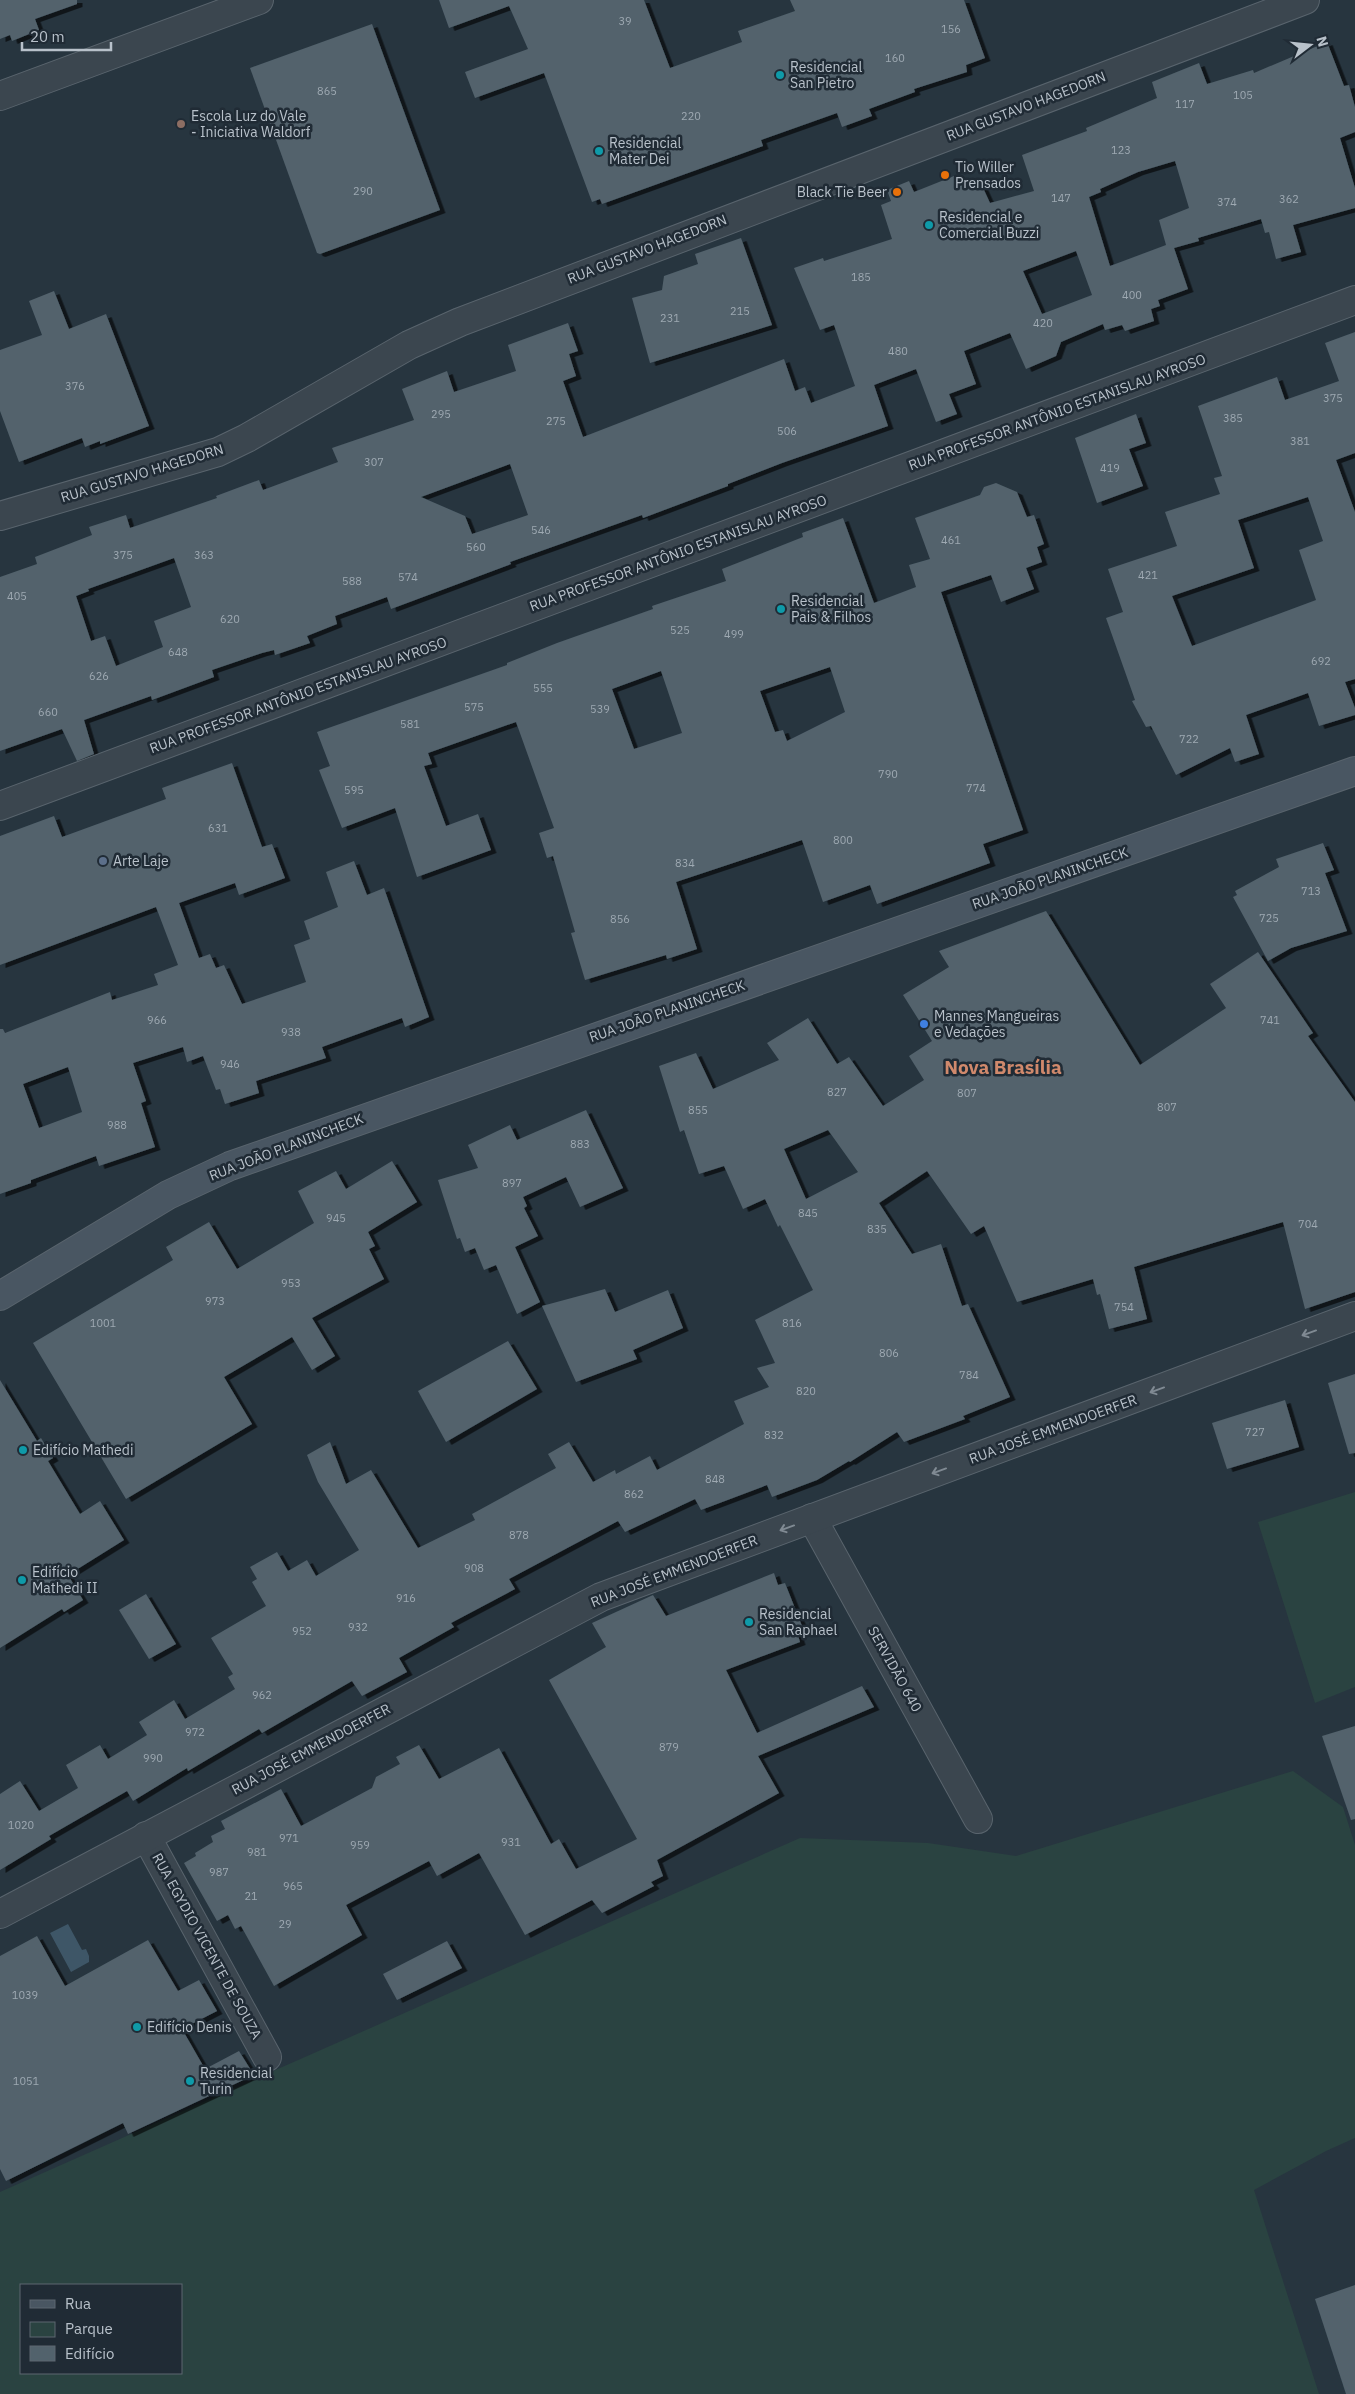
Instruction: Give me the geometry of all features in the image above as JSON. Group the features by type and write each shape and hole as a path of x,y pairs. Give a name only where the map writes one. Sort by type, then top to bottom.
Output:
{"main road":[{"name":"RUA JOÃO PLANINCHECK","path":"0,1296 168,1195 230,1166 1355,771"}],"street":[{"path":"0,96 259,0"},
{"name":"RUA GUSTAVO HAGEDORN","path":"0,516 218,452 247,438 409,345 460,322 1305,0"},
{"name":"RUA PROFESSOR ANTÔNIO ESTANISLAU AYROSO","path":"0,806 1355,300"},
{"name":"RUA JOSÉ EMMENDOERFER","path":"0,1914 601,1597 1355,1316"},
{"name":"SERVIDÃO 640","path":"812,1518 978,1819"},
{"name":"RUA EGYDIO VICENTE DE SOUZA","path":"146,1836 267,2057"}],"green space":[{"path":"1355,1492 1355,1687 1315,1703 1258,1522"},
{"path":"1293,1771 1343,1807 1355,1845 1355,2138 1326,2151 1254,2190 1319,2394 0,2394 0,2192 800,1838 928,1843 1016,1856"}],"water":[{"path":"68,1924 82,1950 86,1949 89,1956 89,1962 71,1972 50,1933"}],"building":[{"path":"0,0 77,0 77,4 35,19 39,30 12,41 10,35 0,39"},
{"path":"439,0 644,0 670,68 742,42 738,31 795,11 790,0 964,0 985,58 966,65 967,72 914,89 915,92 869,109 872,116 842,127 837,113 761,140 763,146 602,204 600,199 592,202 544,73 475,98 465,72 528,49 509,6 449,28"},
{"path":"372,24 440,210 320,254 317,253 250,68"},
{"path":"1327,42 1344,86 1349,85 1355,107 1355,132 1340,138 1355,188 1355,208 1293,225 1301,252 1276,259 1269,232 1265,233 1261,219 1198,238 1199,241 1174,248 1188,289 1158,300 1160,306 1151,309 1154,321 1125,331 1122,325 1105,330 1103,324 1061,342 1056,356 1026,369 1010,333 964,351 976,384 949,394 957,414 936,422 916,369 874,385 888,426 782,463 728,484 728,486 643,518 642,515 510,562 511,564 391,609 387,597 335,616 337,624 307,636 310,643 275,655 274,650 262,653 212,670 214,677 152,700 151,696 84,720 94,754 77,761 62,729 0,751 0,577 37,564 35,557 92,535 89,527 126,515 130,528 217,498 216,496 259,480 263,490 338,462 332,448 414,420 402,389 447,371 454,392 516,371 508,345 568,323 578,351 569,354 576,376 563,381 583,437 784,359 795,391 805,387 811,403 855,386 834,325 820,330 794,268 823,258 824,261 892,239 881,205 891,201 887,190 909,181 914,192 954,176 958,186 979,179 990,203 1034,191 1022,155 1087,131 1086,128 1157,98 1152,82 1199,63 1207,84 1253,70 1254,73","holes":["1175,161 1189,208 1159,220 1166,245 1110,266 1089,197 1101,192 1100,189 1138,172","1076,251 1092,295 1042,314 1023,271","510,464 528,515 472,534 465,516 421,497","174,558 191,607 154,621 163,647 116,666 105,636 91,641 76,596 89,591 88,589"]},
{"path":"741,238 772,325 650,363 632,298 662,290 664,276 698,264 695,254"},
{"path":"54,291 69,329 106,314 149,426 100,444 100,441 85,447 82,438 19,462 0,411 0,350 42,335 29,301"},
{"path":"1355,332 1355,453 1336,460 1355,512 1355,679 1345,682 1355,708 1355,715 1319,726 1308,693 1246,715 1259,754 1235,762 1230,748 1176,775 1151,726 1146,727 1132,701 1135,700 1106,618 1123,612 1108,569 1177,546 1165,512 1220,494 1214,478 1222,476 1198,406 1277,377 1285,400 1339,381 1325,343","holes":["1308,497 1323,541 1299,550 1316,600 1192,646 1172,596 1254,568 1238,520"]},
{"path":"1136,414 1146,443 1129,449 1143,486 1097,503 1075,438"},
{"path":"996,483 1017,492 1027,517 1034,515 1044,544 1037,547 1042,562 1026,568 1034,589 1001,602 991,575 941,592 1023,830 983,844 990,863 877,904 870,885 823,902 802,840 676,882 697,949 667,959 666,955 585,980 571,933 575,932 553,856 547,858 539,833 554,828 516,722 428,753 432,764 424,766 446,826 478,814 491,850 417,877 395,808 342,828 319,770 330,766 317,732 507,665 507,663 557,643 653,609 652,606 726,581 722,569 803,537 802,533 843,518 874,603 916,587 909,565 930,559 915,518 980,495 984,487","holes":["830,667 845,712 787,741 783,730 775,732 760,691","661,671 682,733 634,749 612,689"]},
{"path":"232,763 262,847 272,844 285,878 239,895 235,883 179,903 199,958 210,954 216,968 224,965 242,1004 306,982 294,945 310,939 304,921 338,907 326,872 354,861 367,895 384,888 429,1017 405,1027 402,1018 322,1047 326,1058 256,1081 259,1093 225,1104 220,1089 216,1090 203,1056 187,1062 183,1047 133,1063 146,1101 141,1103 155,1147 99,1166 96,1156 31,1180 31,1183 0,1194 0,1029 3,1029 5,1033 110,992 112,1000 158,985 154,974 178,965 156,907 0,965 0,836 54,816 62,837 166,799 162,788","holes":["68,1067 82,1112 39,1128 23,1084"]},
{"path":"1323,843 1334,870 1325,873 1347,931 1291,948 1268,961 1233,897 1237,895 1235,891 1279,867 1276,859"},
{"path":"1046,911 1140,1065 1226,1008 1210,984 1258,952 1313,1033 1308,1036 1355,1102 1355,1292 1305,1309 1283,1222 1134,1267 1147,1319 1109,1329 1100,1294 1097,1295 1093,1279 1017,1302 984,1226 971,1234 927,1171 879,1203 912,1254 941,1244 962,1306 968,1304 1010,1397 963,1416 965,1419 904,1442 897,1432 850,1462 817,1480 772,1497 767,1485 701,1510 695,1499 625,1532 618,1521 509,1579 515,1589 451,1623 454,1627 399,1658 407,1672 362,1696 352,1681 262,1733 259,1729 188,1771 187,1768 133,1801 127,1791 49,1836 51,1839 0,1870 0,1794 20,1781 39,1811 78,1788 66,1765 100,1745 108,1759 147,1735 139,1722 174,1700 185,1719 235,1689 228,1677 233,1674 211,1638 266,1606 252,1582 257,1579 250,1567 277,1552 288,1571 307,1560 316,1576 359,1550 318,1482 307,1455 330,1442 346,1484 371,1470 418,1548 475,1520 472,1514 556,1468 548,1454 569,1442 593,1482 615,1470 616,1474 650,1456 657,1470 744,1424 734,1401 769,1387 757,1368 775,1363 755,1320 813,1290 780,1225 778,1227 765,1199 743,1209 724,1166 699,1174 684,1130 680,1132 659,1066 696,1053 713,1089 779,1060 767,1043 808,1018 837,1064 849,1057 883,1106 924,1080 909,1056 932,1041 903,995 949,967 939,951","holes":["828,1130 858,1172 806,1199 784,1149"]},
{"path":"586,1110 623,1188 580,1207 566,1177 523,1197 527,1206 524,1208 538,1236 515,1247 540,1302 517,1314 496,1265 484,1270 475,1248 465,1252 460,1238 457,1239 438,1180 478,1168 468,1145 510,1125 517,1140"},
{"path":"392,1161 417,1202 368,1232 375,1246 369,1249 384,1279 312,1318 335,1356 312,1370 292,1337 224,1377 252,1424 126,1499 33,1343 173,1260 166,1247 209,1222 237,1269 314,1223 298,1191 336,1171 346,1189"},
{"path":"605,1289 615,1312 668,1290 683,1328 633,1350 637,1359 576,1382 542,1306"},
{"path":"508,1341 537,1389 446,1442 418,1391"},
{"path":"1355,1374 1355,1453 1349,1454 1328,1383"},
{"path":"0,1380 37,1441 41,1438 53,1458 48,1461 80,1514 100,1501 124,1540 68,1575 83,1600 64,1612 62,1609 0,1648"},
{"path":"1285,1400 1299,1447 1227,1469 1212,1423"},
{"path":"774,1573 778,1585 785,1583 802,1626 796,1629 800,1642 726,1670 757,1733 862,1686 874,1707 758,1756 779,1793 657,1860 663,1876 651,1882 654,1886 602,1913 592,1900 525,1935 479,1853 437,1876 429,1861 346,1905 362,1935 274,1986 241,1926 235,1929 228,1915 217,1921 184,1863 196,1856 195,1853 213,1842 211,1836 225,1829 221,1821 281,1789 301,1826 372,1788 376,1777 400,1764 396,1757 419,1745 439,1779 499,1748 551,1844 559,1839 576,1869 637,1839 549,1680 606,1647 592,1623 653,1595 666,1616"},
{"path":"146,1594 176,1644 149,1659 119,1610"},
{"path":"1355,1726 1355,1819 1351,1820 1322,1736"},
{"path":"37,1936 65,1986 148,1940 178,1991 199,1980 217,2011 182,2029 205,2069 239,2051 254,2075 128,2134 123,2123 6,2181 0,2169 0,1956"},
{"path":"447,1941 462,1968 397,2000 383,1974"},
{"path":"1355,2285 1355,2394 1346,2394 1315,2299"}],"place":[{"name":"Residencial San Pietro","path":"780,75"},
{"name":"Escola Luz do Vale - Iniciativa Waldorf","path":"181,124"},
{"name":"Residencial Mater Dei","path":"599,151"},
{"name":"Tio Willer Prensados","path":"945,175"},
{"name":"Black Tie Beer","path":"897,192"},
{"name":"Residencial e Comercial Buzzi","path":"929,225"},
{"name":"Residencial Pais & Filhos","path":"781,609"},
{"name":"Arte Laje","path":"103,861"},
{"name":"Mannes Mangueiras e Vedações","path":"924,1024"},
{"name":"Edifício Mathedi","path":"23,1450"},
{"name":"Edifício Mathedi II","path":"22,1580"},
{"name":"Residencial San Raphael","path":"749,1622"},
{"name":"Edifício Denis","path":"137,2027"},
{"name":"Residencial Turin","path":"190,2081"}],"district":[{"name":"Nova Brasília","path":"1003,1067"}]}
